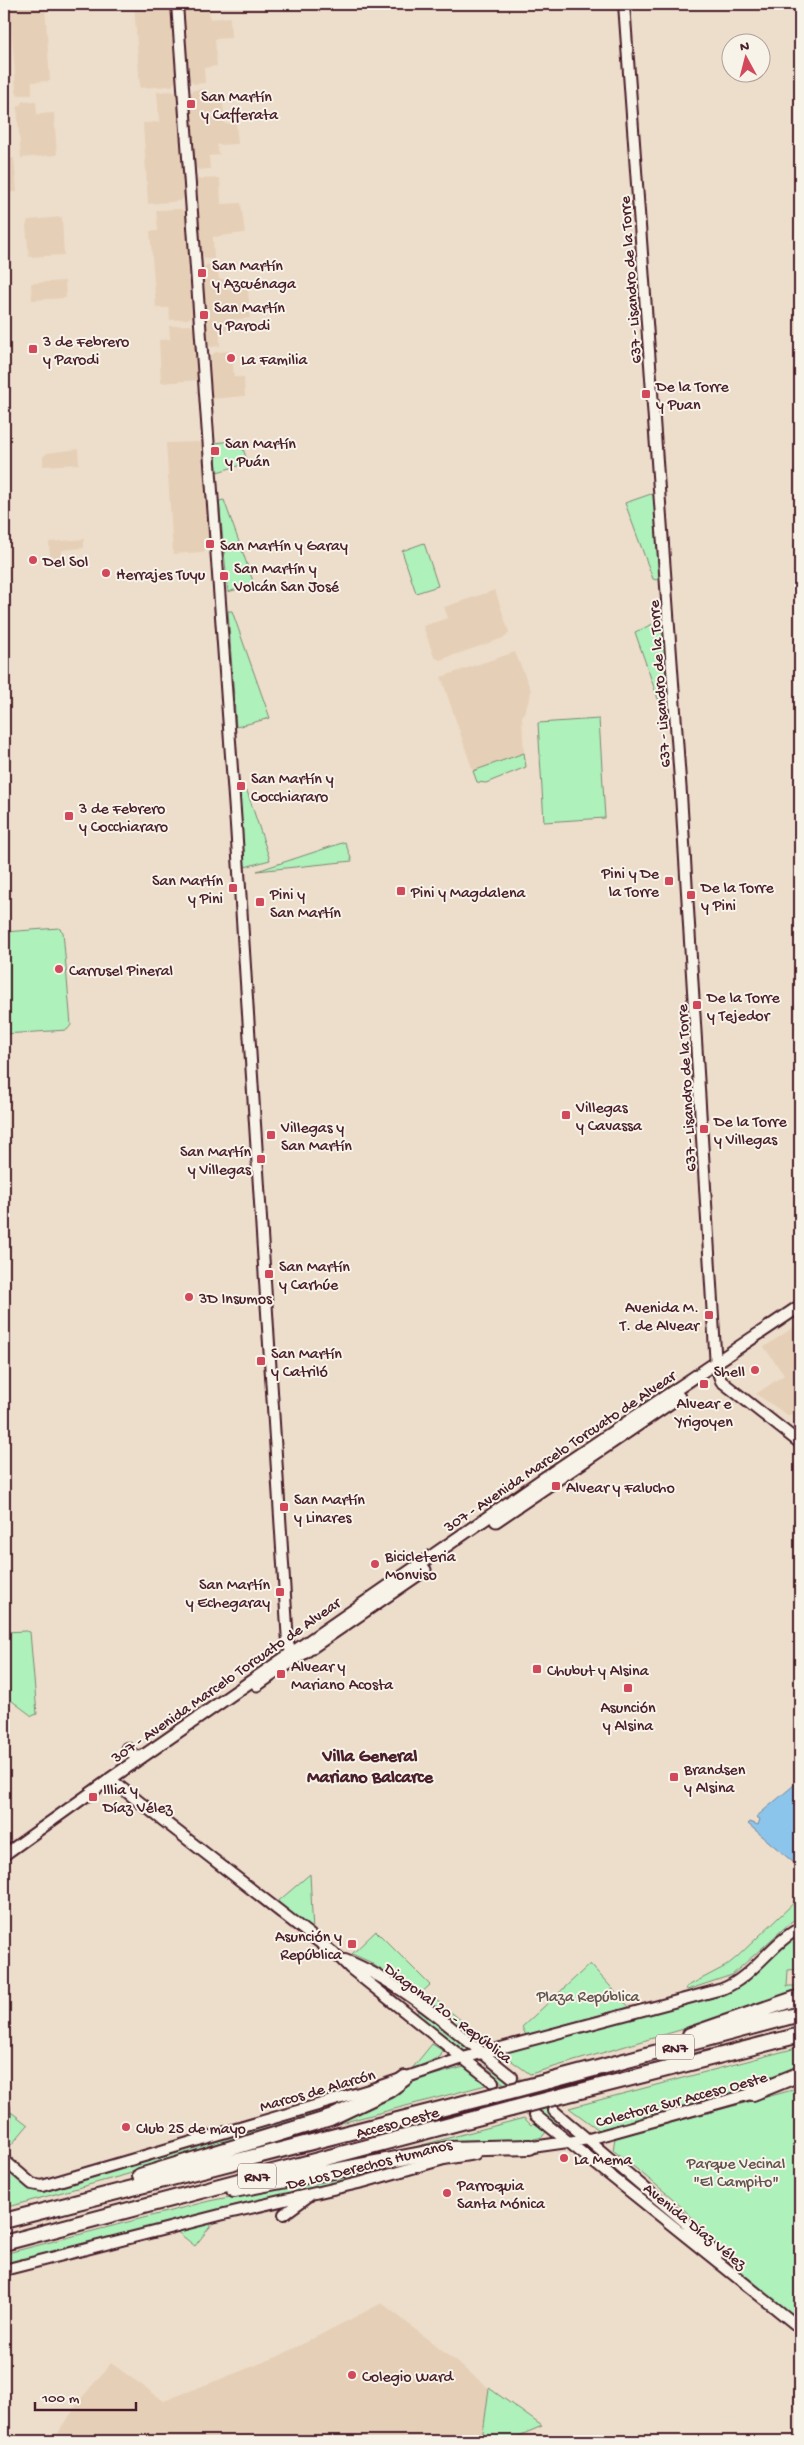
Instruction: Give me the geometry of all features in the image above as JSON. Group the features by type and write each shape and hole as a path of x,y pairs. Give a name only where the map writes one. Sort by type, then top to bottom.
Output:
{"highway":[{"path":"612,2064 774,2004 800,1997"},
{"name":"Acceso Oeste","path":"4,2220 492,2089 549,2081 800,2014"},
{"name":"Acceso Oeste","path":"4,2243 564,2095 800,2035"},
{"path":"753,2094 800,2074"},
{"path":"86,2198 139,2176 330,2118 389,2090 405,2078"},
{"path":"172,2199 253,2188 448,2149 530,2147"}],"main road":[{"name":"307 - Avenida Marcelo Torcuato de Alvear","path":"110,1779 133,1769 292,1657 716,1367 800,1306"},
{"name":"307 - Avenida Marcelo Torcuato de Alvear","path":"716,1367 800,1314"},
{"name":"307 - Avenida Marcelo Torcuato de Alvear","path":"110,1779 140,1757 292,1657"}],"street":[{"path":"177,4 236,825 278,1507 292,1657"},
{"name":"637 - Lisandro de la Torre","path":"624,4 681,794 716,1367"},
{"path":"716,1367 720,1380 800,1443"},
{"path":"127,1748 132,1754 140,1757"},
{"path":"4,1855 110,1779 468,2057 492,2089"},
{"name":"Marcos de Alarcón","path":"4,2160 32,2184 42,2186 405,2078 468,2057 729,1986 787,1936 800,1928"},
{"name":"Diagonal 20 - República","path":"341,1959 363,1967 399,1990 512,2077"},
{"name":"Colectora Sur Acceso Oeste","path":"569,2142 589,2139 800,2081"},
{"path":"4,2107 4,2127"},
{"path":"554,2111 686,2223 744,2283 800,2328"},
{"name":"Avenida Díaz Vélez","path":"535,2115 744,2283"},
{"name":"De Los Derechos Humanos","path":"4,2270 452,2158 569,2142"},
{"path":"284,2214 313,2193"}],"shaded area":[{"path":"45,4 50,81 32,82 32,95 18,95 16,91 10,7"},
{"path":"134,4 172,4 177,79 172,86 140,88"},
{"path":"183,4 208,4 210,19 230,17 231,38 215,39 217,66 204,68 205,83 194,84 189,79"},
{"path":"4,14 9,93 4,96"},
{"path":"205,89 206,104 223,104 225,124 236,123 238,144 217,145 219,155 209,156 210,169 198,170 195,167 190,96 193,90"},
{"path":"172,91 178,97 185,196 181,201 148,204 143,123 159,122 157,92"},
{"path":"23,101 36,101 37,114 54,113 57,155 21,158 17,108"},
{"path":"14,158 17,192 4,193 4,159"},
{"path":"220,178 221,204 241,203 245,233 213,237 214,259 205,259 201,254 195,184 198,179"},
{"path":"181,209 187,214 194,314 188,319 170,320 169,308 156,308 150,231 158,231 156,210"},
{"path":"62,217 64,255 29,257 26,226 28,220"},
{"path":"217,264 219,279 227,279 228,289 248,288 250,318 230,320 230,330 220,331 220,346 211,347 207,343 203,268 206,265"},
{"path":"65,281 66,298 32,300 31,283"},
{"path":"191,325 194,330 199,380 161,383 159,340 170,339 169,326"},
{"path":"232,351 234,377 244,377 245,396 211,399 210,356 216,352"},
{"path":"199,442 203,447 210,545 203,552 173,554 166,443"},
{"path":"78,449 79,464 43,466 43,457 47,453"},
{"path":"84,539 84,548 62,550 62,561 53,562 50,559 49,542"},
{"path":"495,590 509,632 506,637 440,660 434,657 423,626 448,618 444,607"},
{"path":"515,652 531,690 530,698 522,717 524,753 473,771 441,677"},
{"path":"800,1323 800,1409 789,1416 756,1394 784,1375 764,1347"},
{"name":"Colegio Ward","path":"382,2303 489,2388 482,2441 53,2441 80,2400 111,2363 164,2401 279,2356"}],"green space":[{"path":"240,440 248,463 217,472 215,443"},
{"path":"651,494 654,496 659,578 656,580 653,579 625,503"},
{"path":"224,500 254,584 228,592 219,501"},
{"path":"424,543 438,586 416,593 402,551"},
{"path":"228,611 232,611 270,718 236,727"},
{"path":"664,619 670,698 658,699 635,632"},
{"path":"599,719 605,818 544,822 538,723"},
{"path":"524,753 526,767 486,783 477,782 473,771"},
{"path":"247,791 270,860 245,867 239,793"},
{"path":"345,842 352,861 257,871"},
{"path":"59,928 63,932 71,1025 67,1030 4,1034 4,932"},
{"path":"4,1632 30,1632 37,1714 32,1716 4,1695"},
{"path":"310,1874 313,1932 275,1904"},
{"path":"800,1897 800,1918 792,1921 732,1975 687,1990 686,1987 726,1966 737,1957"},
{"path":"376,1931 430,1985 417,1997 370,1962 352,1954"},
{"path":"800,1933 800,1969 788,1970 787,1986 800,1986 800,1995 530,2074 502,2054 509,2050 733,1989 787,1940"},
{"name":"Plaza República","path":"590,1964 629,2007 526,2035 522,2027"},
{"path":"435,1999 485,2040 478,2043 431,2008 430,2005"},
{"path":"419,2010 469,2048 469,2050 465,2051 416,2014"},
{"path":"432,2044 442,2050 441,2056 410,2071"},
{"path":"800,2047 800,2071 753,2089 599,2130 569,2108"},
{"path":"480,2063 491,2071 498,2072 560,2120 558,2126 480,2065"},
{"path":"464,2067 486,2085 272,2141 331,2122 422,2078"},
{"name":"Parque Vecinal \"El Campito\"","path":"800,2088 800,2321 740,2271 699,2224 671,2197 613,2150 615,2138"},
{"path":"375,2091 343,2107 238,2141 182,2156 132,2173 4,2208 4,2166 34,2190"},
{"path":"11,2112 28,2125 6,2151 11,2128"},
{"path":"524,2118 531,2125 534,2123 546,2132 542,2137 515,2144 343,2166"},
{"path":"585,2144 676,2220 584,2147"},
{"path":"447,2154 348,2182 4,2266 4,2254 209,2201"},
{"path":"216,2219 195,2246 175,2230"},
{"path":"489,2388 542,2426 514,2438 516,2441 482,2441"}],"water":[{"path":"800,1780 800,1868 748,1824 750,1822 758,1825 760,1819 756,1817"}],"tunnel":[{"path":"512,2077 545,2104"},
{"path":"493,2082 535,2115"}],"place":[{"name":"San Martín y Cafferata","path":"191,104"},
{"name":"San Martín y Azcuénaga","path":"202,273"},
{"name":"San Martín y Parodi","path":"204,315"},
{"name":"3 de Febrero y Parodi","path":"33,349"},
{"name":"La Familia","path":"231,358"},
{"name":"De la Torre y Puan","path":"646,394"},
{"name":"San Martín y Puán","path":"215,451"},
{"name":"San Martín y Garay","path":"210,544"},
{"name":"Del Sol","path":"33,560"},
{"name":"Herrajes Tuyu","path":"106,573"},
{"name":"San Martín y Volcán San José","path":"224,576"},
{"name":"San Martín y Cocchiararo","path":"241,786"},
{"name":"3 de Febrero y Cocchiararo","path":"69,816"},
{"name":"Pini y De la Torre","path":"669,881"},
{"name":"San Martín y Pini","path":"233,888"},
{"name":"Pini y Magdalena","path":"401,891"},
{"name":"De la Torre y Pini","path":"691,895"},
{"name":"Pini y San Martín","path":"260,902"},
{"name":"Carrusel Pineral","path":"59,969"},
{"name":"De la Torre y Tejedor","path":"697,1005"},
{"name":"Villegas y Cavassa","path":"566,1115"},
{"name":"De la Torre y Villegas","path":"704,1129"},
{"name":"Villegas y San Martín","path":"271,1135"},
{"name":"San Martín y Villegas","path":"261,1159"},
{"name":"San Martín y Carhúe","path":"269,1274"},
{"name":"3D Insumos","path":"189,1297"},
{"name":"Avenida M. T. de Alvear","path":"709,1315"},
{"name":"San Martín y Catriló","path":"261,1361"},
{"name":"Shell","path":"755,1370"},
{"name":"Alvear e Yrigoyen","path":"704,1384"},
{"name":"Alvear y Falucho","path":"556,1486"},
{"name":"San Martín y Linares","path":"284,1507"},
{"name":"Bicicleteria Monviso","path":"375,1564"},
{"name":"San Martín y Echegaray","path":"280,1592"},
{"name":"Chubut y Alsina","path":"537,1669"},
{"name":"Alvear y Mariano Acosta","path":"281,1674"},
{"name":"Asunción y Alsina","path":"628,1688"},
{"name":"Brandsen y Alsina","path":"674,1777"},
{"name":"Illia y Díaz Vélez","path":"93,1797"},
{"name":"Asunción y República","path":"352,1944"},
{"name":"Club 25 de mayo","path":"126,2127"},
{"name":"La Mema","path":"564,2158"},
{"name":"Parroquia Santa Mónica","path":"447,2193"},
{"name":"Colegio Ward","path":"352,2375"}],"district":[{"name":"Villa General Mariano Balcarce","path":"370,1765"}]}
